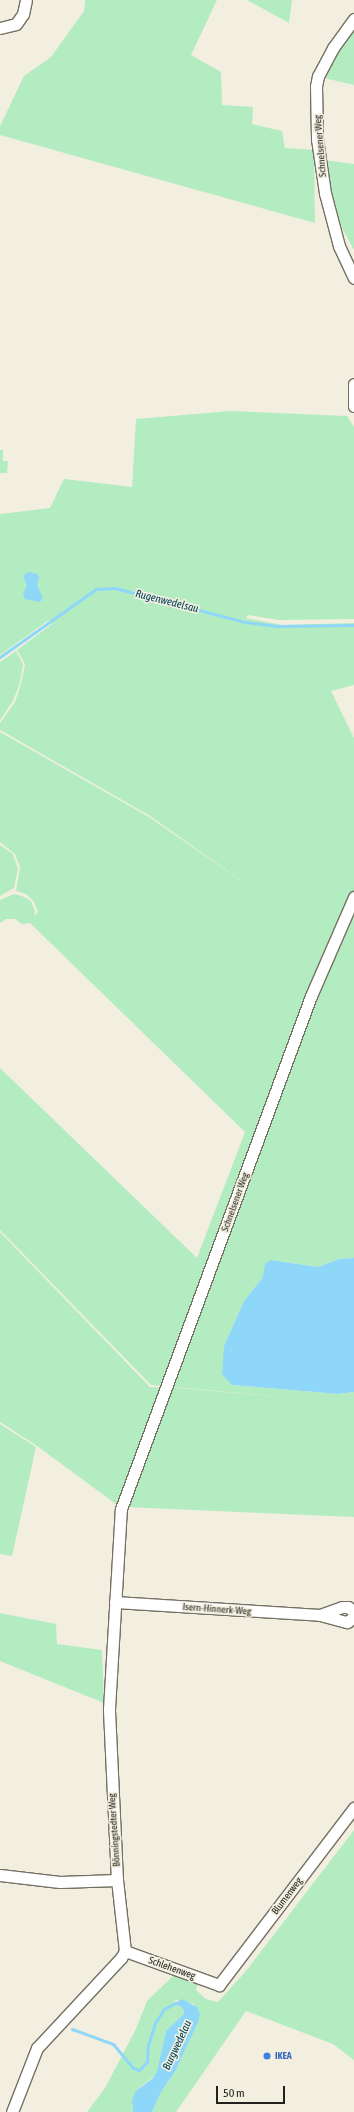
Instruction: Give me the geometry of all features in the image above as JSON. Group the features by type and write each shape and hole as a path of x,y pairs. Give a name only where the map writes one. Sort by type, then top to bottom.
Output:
{"street":[{"path":"0,28 16,24 23,14 26,0"},
{"name":"Schnelsener Weg","path":"354,19 333,48 316,86 317,139 325,193 339,246 354,278"},
{"path":"354,384 354,406"},
{"name":"Schnelsener Weg","path":"121,1509 309,1004 354,898"},
{"name":"Bönningstedter Weg","path":"121,1509 109,1709 118,1880 125,1951"},
{"name":"Isern-Hinnerk-Weg","path":"115,1602 320,1615 347,1622 354,1617"},
{"name":"Isern-Hinnerk-Weg","path":"320,1615 342,1607 348,1607 354,1612"},
{"name":"Blumenweg","path":"219,1985 354,1808"},
{"path":"0,1875 60,1882 118,1880"},
{"path":"12,2112 37,2048 121,1958 125,1951"},
{"name":"Schlehenweg","path":"125,1951 219,1985"}],"green space":[{"path":"85,0 217,0 191,55 221,72 222,105 253,107 252,124 282,131 285,148 314,150 315,223 0,135 0,126 24,76 51,57 84,11"},
{"path":"247,0 292,0 289,23"},
{"path":"354,29 354,85 324,78 346,38"},
{"path":"323,160 354,164 354,250 342,228"},
{"path":"230,411 347,416 354,427 354,619 279,620 248,615 246,618 282,625 354,623 354,685 331,691 354,738 354,1258 339,1259 318,1267 272,1260 263,1277 244,1301 224,1346 232,1385 338,1394 354,1392 354,1517 125,1507 168,1387 305,1399 151,1385 0,1230 0,1068 197,1258 245,1132 30,923 22,924 15,919 6,919 0,923 0,900 14,894 31,901 35,911 34,916 38,912 34,902 26,894 16,891 20,867 15,854 0,842 0,732 149,817 259,893 150,816 0,730 0,723 15,702 21,684 25,664 17,650 52,624 49,620 0,655 0,514 50,508 64,479 132,487 136,419"},
{"path":"0,450 3,450 3,461 8,461 7,473 0,473"},
{"path":"16,651 23,664 20,683 13,701 0,720 0,662"},
{"path":"0,845 13,854 18,869 14,888 0,896"},
{"path":"0,1232 150,1387 165,1388 120,1507 37,1446 0,1422"},
{"path":"0,1424 36,1447 12,1556 0,1554"},
{"path":"0,1613 56,1624 57,1644 102,1650 104,1703 0,1661"},
{"path":"354,1830 354,2060 333,2044 246,2011 176,2112 152,2112 161,2092 176,2070 196,2025 194,2004 178,2000 174,2001 176,2006 183,2008 184,2014 166,2031 157,2071 153,2077 140,2087 132,2106 133,2112 87,2112 105,2088 136,2029 147,2001 174,1975 198,1984 196,1990 206,1999 218,2002 246,1971"}],"water":[{"path":"28,572 37,574 39,577 37,585 43,598 40,602 25,599 23,594 27,585 23,576"},
{"path":"354,1258 354,1392 338,1394 232,1385 222,1374 224,1346 244,1301 263,1277 265,1264 271,1260 318,1267 339,1259"},
{"path":"182,1999 197,2007 200,2014 198,2022 176,2070 161,2092 152,2112 133,2112 132,2100 136,2091 153,2078 157,2071 166,2031 184,2014 183,2008 173,2004"}],"waterway":[{"name":"Rugenwedelsau","path":"0,657 96,589 115,588 245,622 279,626 354,625"},
{"name":"Burgwedelau","path":"72,2029 113,2044 133,2068 139,2070 147,2062 148,2045 155,2023 164,2009 176,2003"}],"place":[{"name":"IKEA","path":"267,2056"}]}
